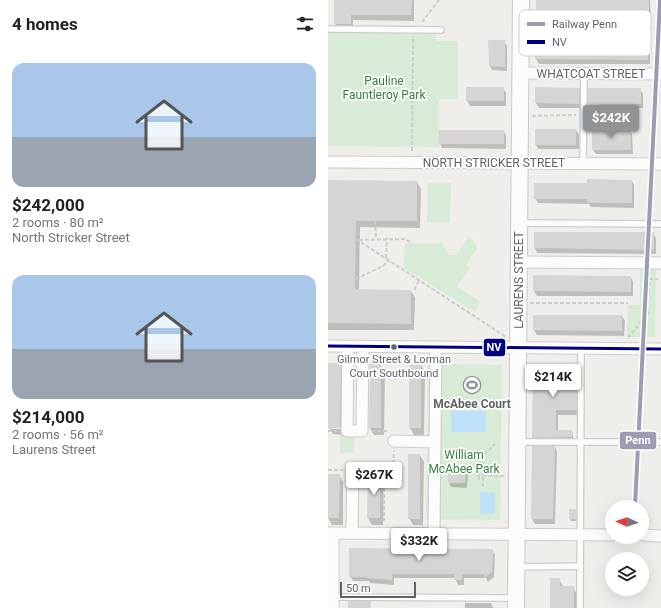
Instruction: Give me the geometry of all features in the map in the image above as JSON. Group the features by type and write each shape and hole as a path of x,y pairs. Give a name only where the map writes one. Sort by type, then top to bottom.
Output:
{"street":[{"name":"LAURENS STREET","path":"521,0 521,10"},
{"name":"LAURENS STREET","path":"516,603 517,442 512,343 519,262 520,56"},
{"name":"WHATCOAT STREET","path":"520,74 661,74"},
{"name":"NORTH STRICKER STREET","path":"328,162 661,164"},
{"path":"519,262 661,263"},
{"path":"328,346 436,347 512,343 581,348 661,349"},
{"path":"348,347 347,431 362,431 363,347"},
{"path":"434,534 436,347"},
{"path":"394,441 435,442"},
{"path":"352,533 353,470"},
{"path":"332,595 331,533 605,535"},
{"path":"649,536 661,536"}],"lane":[{"path":"328,29 441,30"},
{"path":"583,164 584,74"},
{"path":"519,223 661,224"},
{"path":"580,608 580,566 585,535 580,442 581,348"},
{"path":"517,442 661,442"},
{"path":"517,567 580,566"},
{"path":"332,595 516,603"}],"path":[{"path":"412,151 415,30 429,10 439,0"},
{"path":"531,116 580,115"},
{"path":"375,221 376,239"},
{"path":"386,258 387,238"},
{"path":"359,240 387,238 405,239 412,243"},
{"path":"356,239 420,280 512,343"},
{"path":"356,279 383,266 389,260"},
{"path":"627,339 648,313 650,279 658,279"},
{"path":"415,290 416,285 420,280"},
{"path":"529,303 628,304"},
{"path":"328,431 343,431"},
{"path":"353,470 393,470 394,431 365,431"},
{"path":"479,480 477,475 479,463 482,457 495,444"},
{"path":"482,457 484,476 483,486"},
{"path":"483,463 489,476"},
{"path":"479,469 483,470"},
{"path":"384,470 384,521"},
{"path":"477,475 505,476"}],"green space":[{"name":"Pauline Fauntleroy Park","path":"328,31 436,32 436,41 458,41 458,99 439,99 439,147 328,146"},
{"path":"427,183 451,183 450,223 427,222"},
{"path":"469,236 473,239 477,248 466,265 470,268 457,287 481,302 475,312 404,268 405,243 442,243 449,255 456,255"},
{"path":"640,269 656,269 655,337 627,337 628,305 640,305"},
{"name":"William McAbee Park","path":"428,364 502,365 500,520 426,519"},
{"path":"340,435 355,435 354,453 340,453"}],"water":[{"path":"451,411 486,411 486,432 451,432"},
{"path":"480,492 495,493 495,514 480,514"}],"building":[{"path":"334,0 412,0 411,15 351,15 351,24 334,24"},
{"path":"536,0 649,0 649,10 536,10"},
{"path":"488,40 505,40 505,67 489,66"},
{"path":"535,56 648,56 648,60 535,59"},
{"path":"466,87 504,87 504,101 466,101"},
{"path":"535,87 580,88 579,104 535,103"},
{"path":"588,88 641,88 641,104 599,104 599,109 591,108 591,104 588,104"},
{"path":"592,125 606,126 606,129 630,129 631,150 592,150"},
{"path":"535,129 576,129 576,145 535,145"},
{"path":"439,130 504,130 504,144 439,144"},
{"path":"587,179 632,180 632,203 587,203 587,199 534,199 534,183 587,183"},
{"path":"328,180 417,181 417,221 356,221 355,289 411,290 411,324 328,323"},
{"path":"534,232 654,232 654,250 534,248"},
{"path":"533,275 631,276 631,292 533,291"},
{"path":"533,315 622,315 622,331 533,330"},
{"path":"328,363 341,363 340,428 328,428"},
{"path":"370,363 381,363 381,428 369,428"},
{"path":"409,363 421,364 421,428 409,428"},
{"path":"533,364 577,364 577,410 556,410 556,430 572,430 572,437 532,438"},
{"path":"532,446 555,446 553,519 531,519"},
{"path":"408,454 420,454 420,519 408,519"},
{"path":"448,466 466,466 465,483 448,483"},
{"path":"328,474 340,474 339,518 328,518"},
{"path":"368,474 380,474 380,518 367,518"},
{"path":"569,509 576,509 576,519 569,519"},
{"path":"349,548 493,549 492,572 484,578 484,574 462,574 462,580 454,580 454,574 392,574 392,580 349,577"},
{"path":"550,578 560,578 560,586 574,586 574,608 550,608"},
{"path":"348,601 371,601 371,608 348,608"}],"rail line":[{"name":"Penn","path":"635,500 660,0"}],"transit line":[{"name":"NV","path":"328,346 661,349"}],"place":[{"name":"Gilmor Street & Lorman Court Southbound","path":"394,347"},
{"name":"McAbee Court","path":"472,385"}]}
